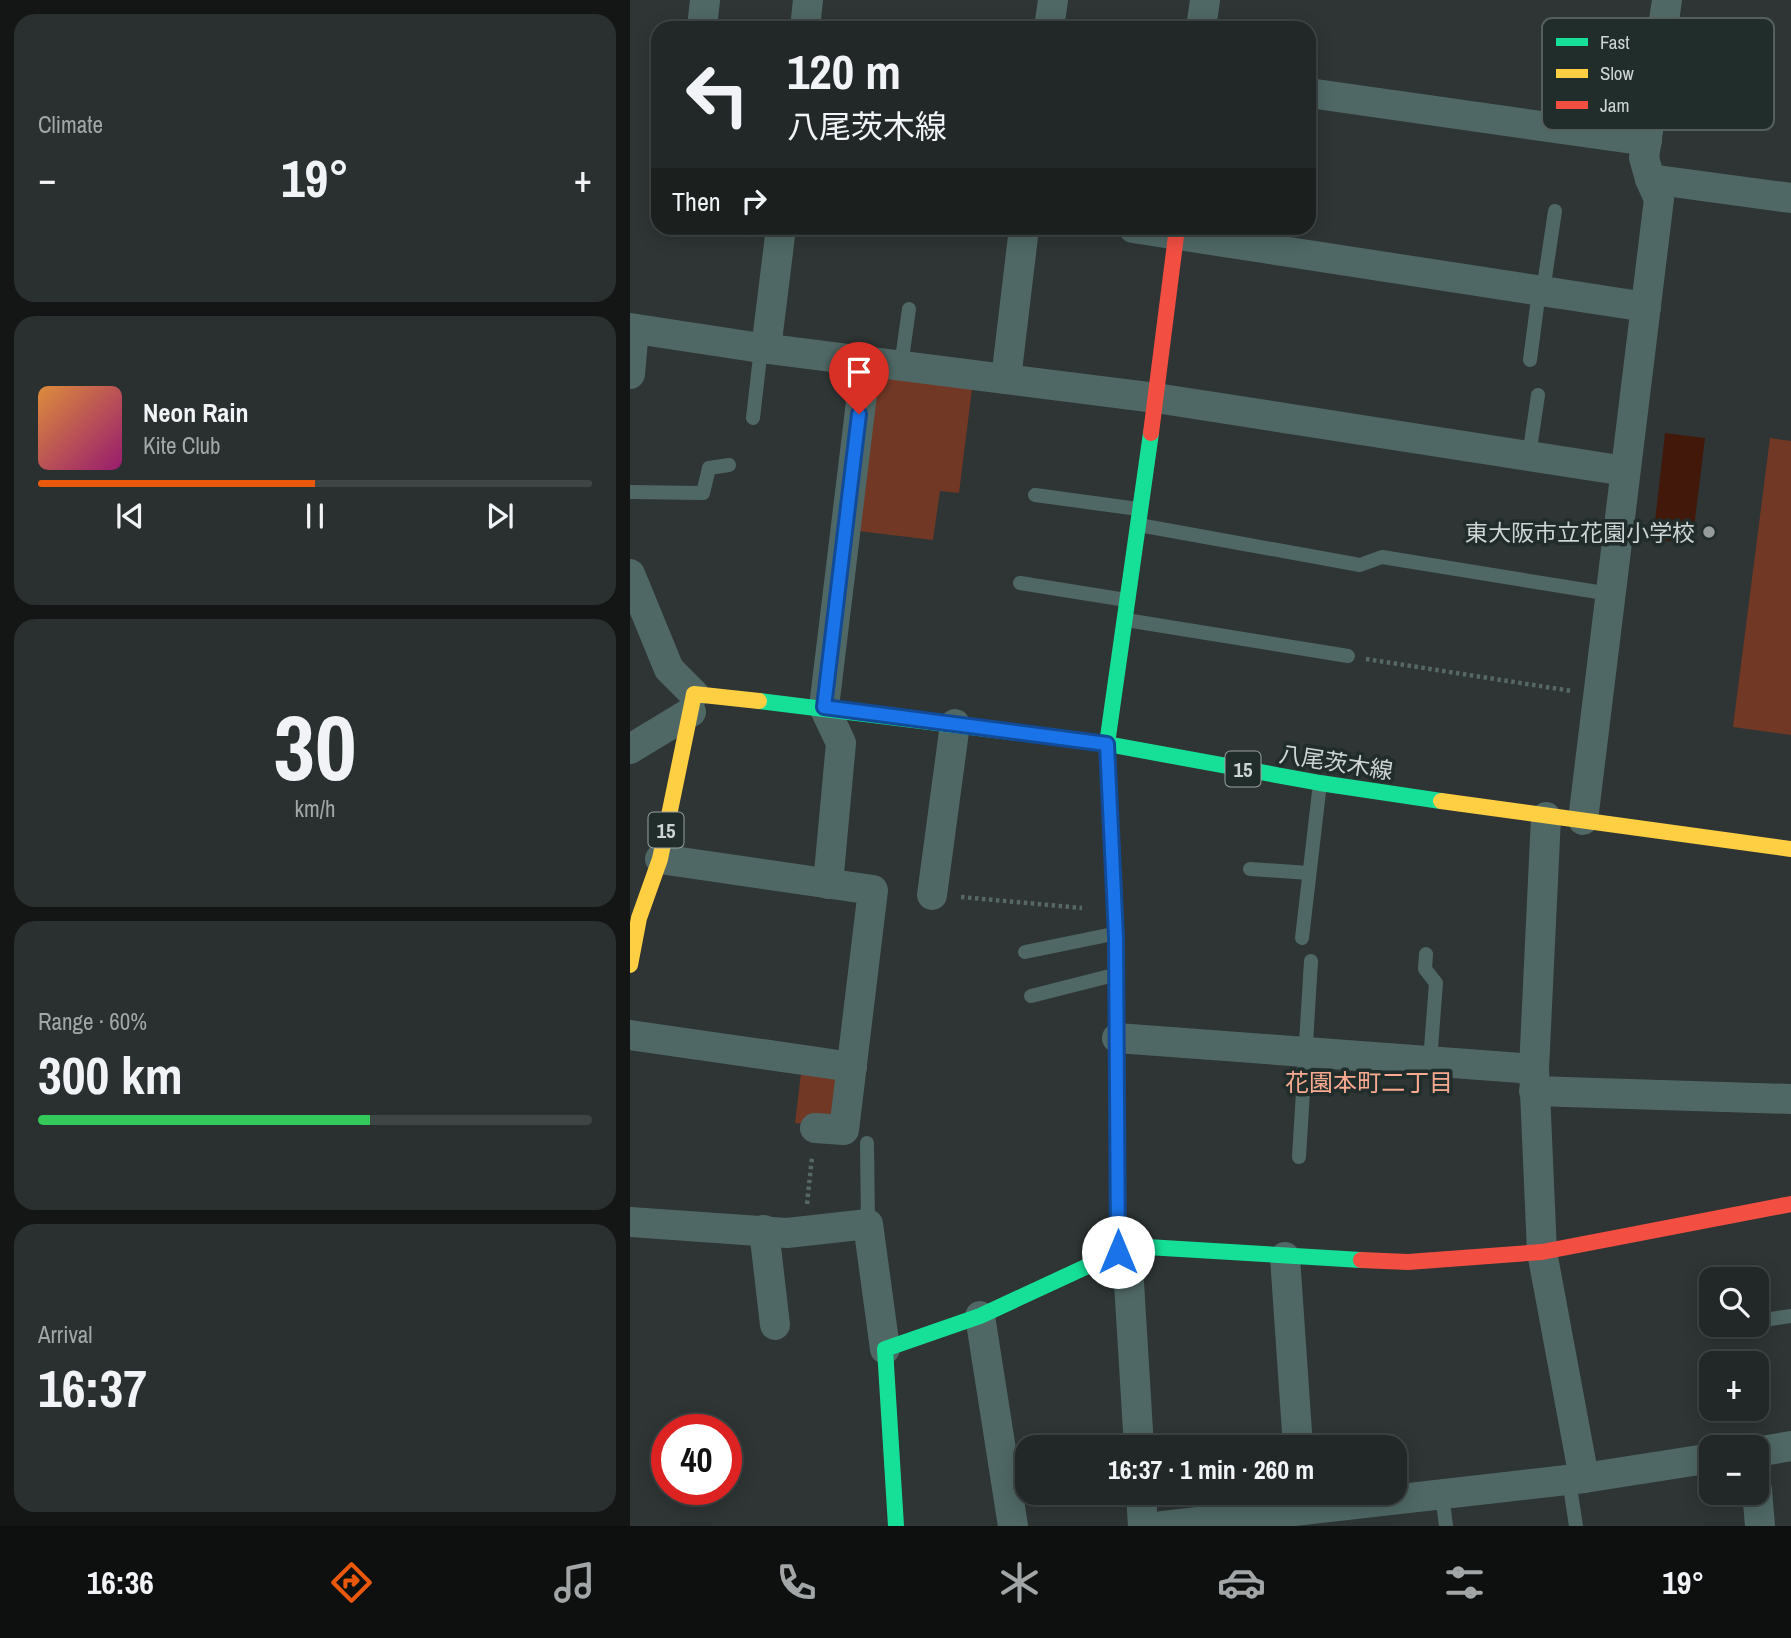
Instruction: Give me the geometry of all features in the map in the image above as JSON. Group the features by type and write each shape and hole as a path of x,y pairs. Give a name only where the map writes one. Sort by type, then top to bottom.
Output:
{"street":[{"path":"703,21 705,0"},
{"path":"806,21 808,0"},
{"path":"1050,21 1053,0"},
{"path":"1202,21 1205,0"},
{"path":"1664,18 1667,0"},
{"path":"1316,94 1542,126"},
{"path":"1570,130 1647,141"},
{"path":"1583,820 1659,199 1644,158 1649,130"},
{"path":"1650,179 1791,198"},
{"path":"764,349 780,235"},
{"path":"1006,379 1023,235"},
{"path":"1138,1435 1123,1251 1116,934 1107,744 1156,398 1176,235"},
{"path":"1200,235 1646,307"},
{"path":"630,374 632,328 764,349 1156,398 1625,471"},
{"path":"828,884 841,743 824,707 866,361"},
{"path":"630,575 669,669 692,703 630,749"},
{"name":"八尾茨木線","path":"692,703 824,707 1107,744 1320,783 1546,817 1791,849"},
{"name":"15","path":"630,965 639,918 660,859 692,703"},
{"path":"932,895 955,724"},
{"path":"1546,817 1534,1080 1542,1252 1576,1479"},
{"path":"660,859 873,890 844,1130 815,1128"},
{"path":"630,1035 852,1067"},
{"path":"1117,1038 1430,1061 1534,1080 1791,1099"},
{"path":"885,1349 980,1316 1123,1251 1147,1247 1408,1262 1542,1252 1791,1203"},
{"path":"630,1222 787,1233 868,1224 885,1349 896,1526"},
{"path":"764,1230 775,1325"},
{"path":"1285,1257 1296,1435"},
{"path":"980,1316 1013,1526"},
{"path":"1769,1450 1791,1446"},
{"path":"1407,1496 1576,1479 1699,1460"},
{"path":"1142,1505 1143,1526"},
{"path":"1163,1526 1257,1521 1294,1505"},
{"path":"1758,1505 1760,1526"}],"lane":[{"path":"1530,360 1555,211"},
{"path":"901,366 909,309"},
{"path":"753,418 764,349"},
{"path":"1529,456 1538,395"},
{"path":"630,492 703,492 709,468 729,465"},
{"path":"1035,495 1360,565 1382,557 1610,594"},
{"path":"1020,583 1127,600"},
{"path":"1124,620 1348,656"},
{"path":"1302,938 1320,783"},
{"path":"1250,869 1310,873"},
{"path":"1025,952 1116,934"},
{"path":"1426,954 1425,969 1436,983 1430,1061"},
{"path":"1299,1157 1311,961"},
{"path":"1031,996 1117,975"},
{"path":"867,1143 868,1224"},
{"path":"1769,1319 1791,1315"},
{"path":"1576,1479 1576,1526"},
{"path":"1442,1494 1446,1526"}],"path":[{"path":"1348,656 1598,695"},
{"path":"932,895 1115,911"},
{"path":"804,1231 815,1128"}],"shaded area":[{"path":"879,370 973,381 959,493 940,491 933,540 858,531"},
{"path":"1665,433 1705,438 1692,544 1653,539"},
{"path":"1770,438 1791,441 1791,735 1733,727"},
{"path":"802,1065 845,1071 838,1126 795,1123"}],"traffic: fast":[{"path":"1113,866 1107,744 1151,433"},
{"path":"759,701 1107,744 1320,783 1441,801"},
{"path":"896,1526 885,1349 980,1316 1118,1252 1147,1247 1361,1260"}],"traffic: slow":[{"path":"630,965 639,918 660,859 694,694 759,701"},
{"path":"1441,801 1791,849"},
{"path":"1113,866 1118,1252"}],"traffic: jam":[{"path":"1151,433 1176,235"},
{"path":"1361,1260 1408,1262 1542,1252 1791,1204"}],"place":[{"name":"東大阪市立花園小学校","path":"1709,532"}],"district":[{"name":"花園本町二丁目","path":"1369,1082"}],"route":[{"path":"859,414 824,707 1107,744 1116,937 1118,1252"}]}
